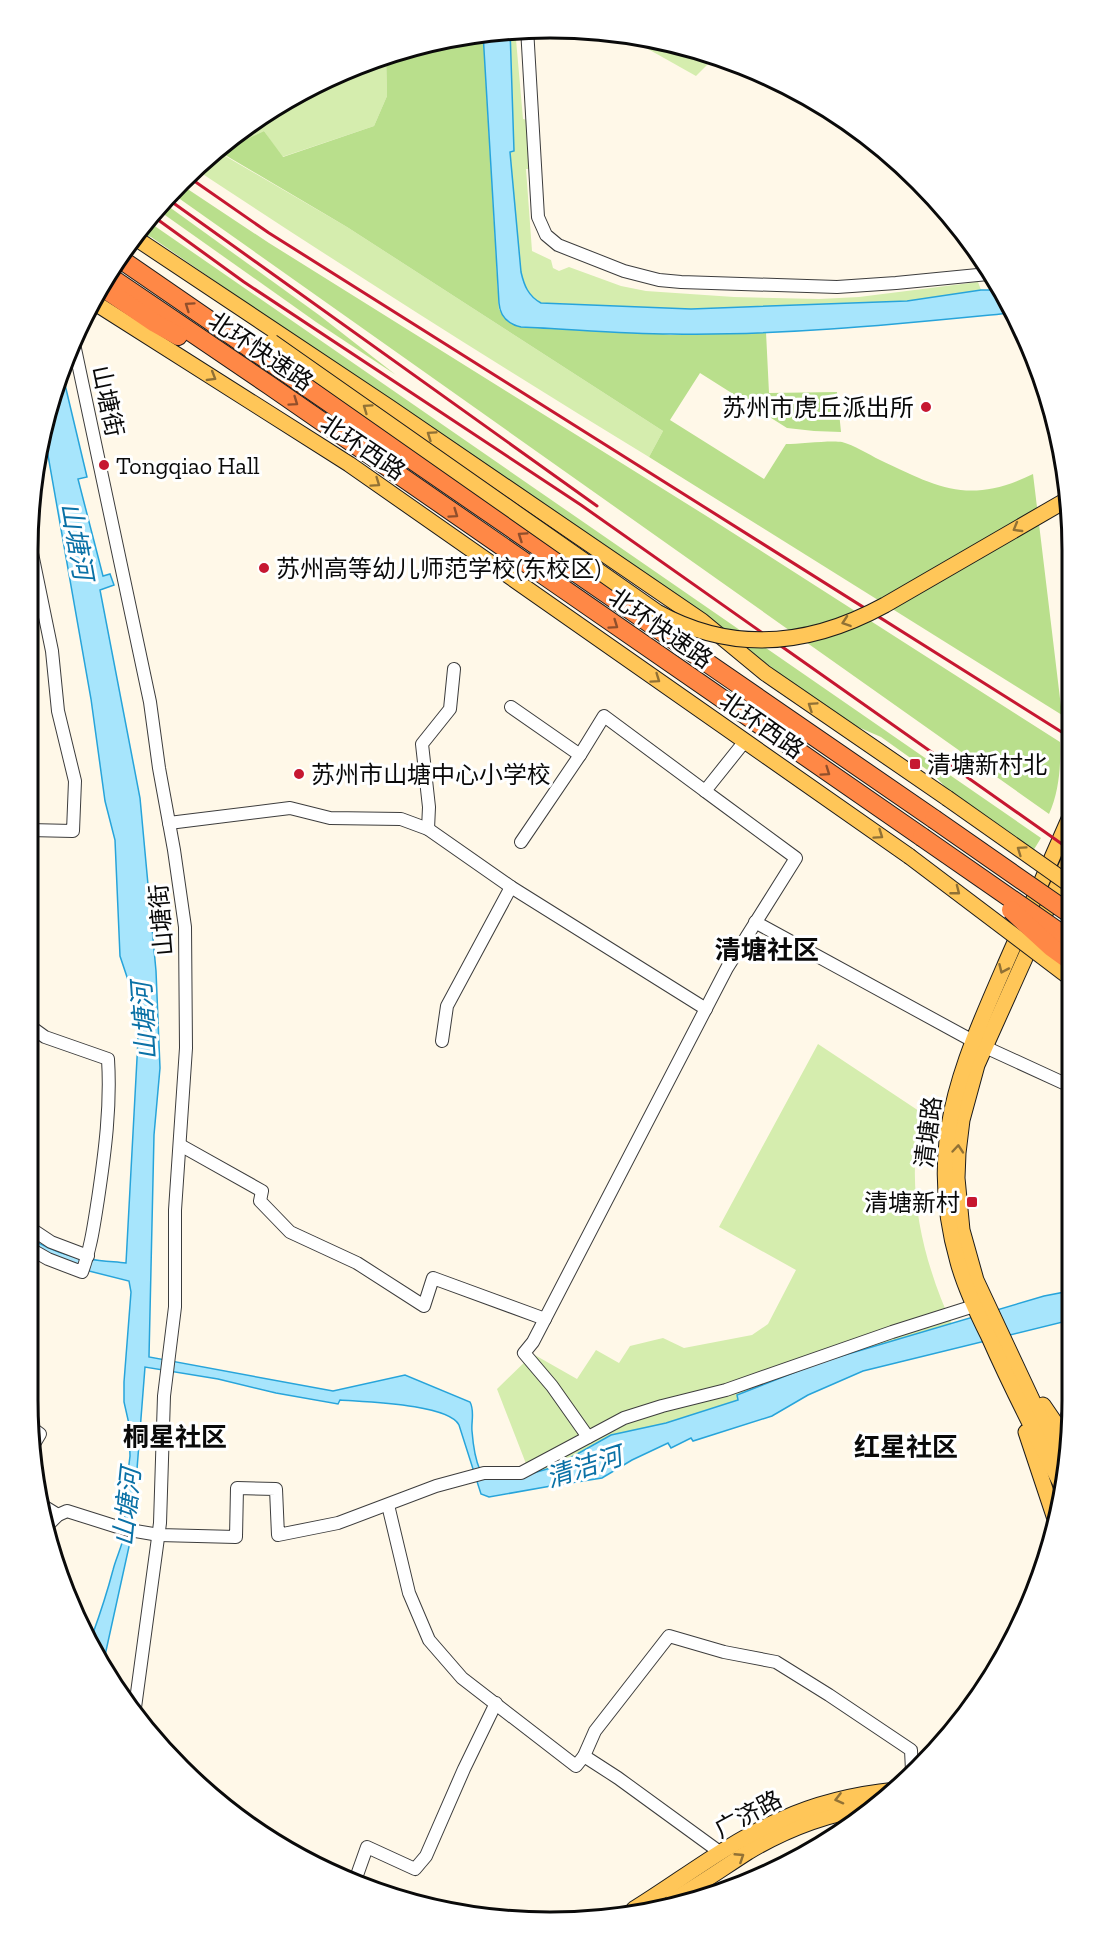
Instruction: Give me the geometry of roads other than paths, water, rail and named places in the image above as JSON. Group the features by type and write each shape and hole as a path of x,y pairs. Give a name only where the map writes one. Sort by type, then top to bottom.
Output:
{"highway":[{"name":"北环快速路","path":"127,261 1062,908"},
{"name":"北环快速路","path":"114,280 1062,934"},
{"path":"107,291 155,323 269,386"},
{"path":"963,866 1062,955"}],"main road":[{"path":"141,241 272,342 657,612 688,628 715,636 749,640 782,639 858,618 885,605 1059,502"},
{"name":"北环西路","path":"141,241 389,407 702,621 765,673 1062,879"},
{"name":"北环西路","path":"99,306 349,464 909,856 1062,972"},
{"name":"清塘路","path":"979,1044 1062,836"},
{"name":"清塘路","path":"1056,1473 997,1340 962,1276 951,1236 945,1173 946,1140 958,1080 979,1044 1062,874"},
{"path":"1010,1368 1060,1432"},
{"path":"1010,1368 1051,1505"},
{"name":"清塘路","path":"1010,1368 1058,1457"},
{"name":"广济路","path":"644,1903 757,1831 804,1810 845,1797 877,1793"},
{"name":"广济路","path":"683,1894 748,1852 784,1833 827,1817 854,1811"}],"street":[{"path":"528,39 538,217 546,235 558,245 641,277 681,282 860,286 981,275"},
{"name":"山塘街","path":"76,354 150,702 185,927 186,1048 175,1210 175,1307 167,1372 159,1535 136,1701"},
{"path":"38,583 52,651 58,711 75,781 73,831 38,830"},
{"path":"428,829 429,807 422,744 450,709 454,669"},
{"path":"511,707 580,755"},
{"path":"521,842 604,716 796,858 755,922 706,1009 533,1342 524,1353 552,1386 588,1437"},
{"path":"705,791 745,741"},
{"path":"169,823 290,808 330,818 401,819 428,829 511,887 706,1009"},
{"path":"442,1041 447,1006 511,887"},
{"path":"755,922 979,1044 1062,1082"},
{"path":"38,1032 45,1037 108,1059 109,1081 106,1147 87,1257 82,1272 38,1253"},
{"path":"180,1145 262,1191 260,1201 290,1232 357,1263 424,1306 433,1278 545,1319"},
{"path":"38,1234 87,1257"},
{"path":"52,1521 66,1511 124,1529 159,1535 236,1537 237,1488 276,1489 278,1535 339,1523 436,1486 479,1475 521,1473 624,1418 726,1390 892,1332 980,1309"},
{"path":"388,1505 409,1593 429,1640 462,1678 576,1766 585,1756 595,1731 669,1636 724,1652 776,1662 911,1750 912,1762"},
{"path":"50,1510 58,1515"},
{"path":"357,1874 367,1847 415,1869 426,1856 464,1769 496,1704"},
{"path":"585,1756 647,1798 721,1853"}],"water":[{"path":"510,40 514,151 510,152 521,272 527,290 541,303 691,309 907,301 991,290 1004,314 756,333 652,334 521,327 505,319 499,303 484,42"},
{"path":"65,385 87,477 78,479 103,576 110,574 114,585 100,590 140,798 156,971 160,1068 154,1135 149,1357 333,1391 405,1375 470,1402 474,1446 480,1470 530,1474 554,1467 611,1435 666,1423 738,1400 737,1395 821,1362 1044,1296 1062,1293 1062,1322 863,1371 808,1395 772,1416 693,1441 691,1438 671,1448 668,1443 632,1460 602,1478 489,1497 481,1494 459,1425 452,1418 439,1413 423,1408 386,1403 340,1400 338,1404 276,1393 218,1379 145,1367 132,1533 105,1654 93,1632 123,1541 126,1525 123,1512 130,1456 124,1382 131,1292 129,1281 73,1267 38,1249 38,1243 75,1257 126,1263 138,1040 137,1021 132,992 120,956 115,840 105,801 91,699 47,450"}],"railway":[{"path":"194,181 269,233 1062,732"},
{"path":"173,203 597,506"},
{"path":"158,220 244,282 581,505 1062,844"}],"place":[{"name":"苏州市虎丘派出所","path":"926,407"},
{"name":"Tongqiao Hall","path":"104,465"},
{"name":"苏州高等幼儿师范学校(东校区)","path":"264,568"},
{"name":"清塘新村北","path":"915,764"},
{"name":"苏州市山塘中心小学校","path":"299,774"},
{"name":"清塘新村","path":"972,1202"}],"district":[{"name":"清塘社区","path":"767,950"},
{"name":"桐星社区","path":"175,1437"},
{"name":"红星社区","path":"906,1447"}],"water label":[{"name":"山塘河","path":"77,541"},
{"name":"山塘河","path":"144,1021"},
{"name":"清洁河","path":"584,1467"},
{"name":"山塘河","path":"127,1507"}]}
